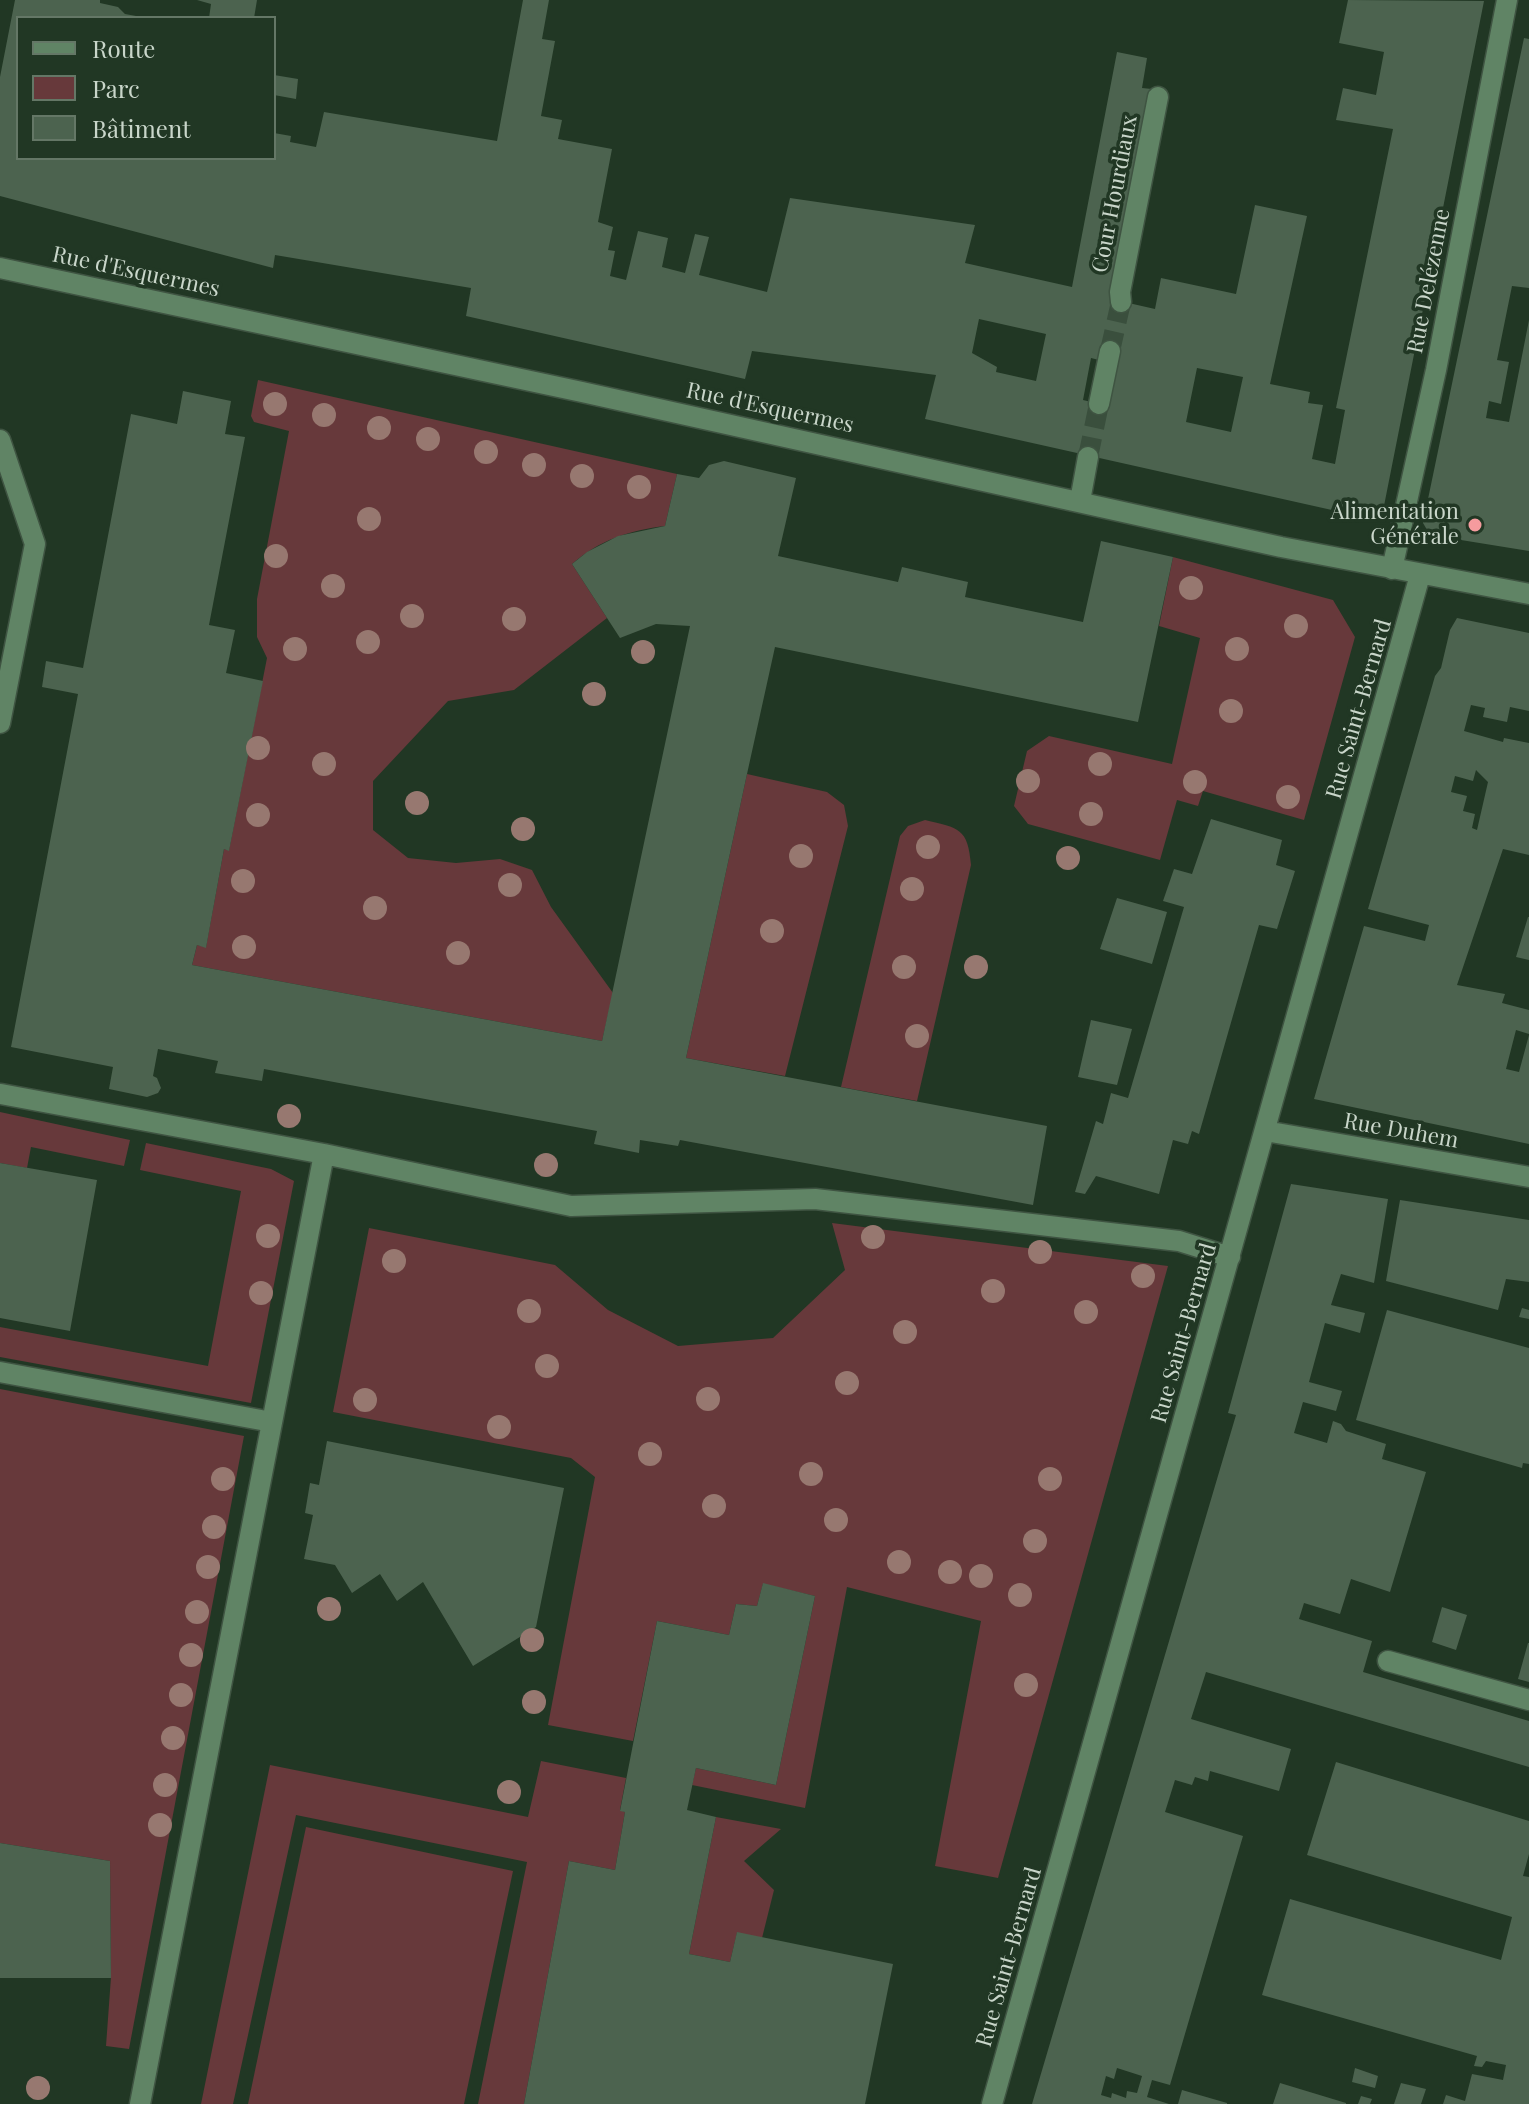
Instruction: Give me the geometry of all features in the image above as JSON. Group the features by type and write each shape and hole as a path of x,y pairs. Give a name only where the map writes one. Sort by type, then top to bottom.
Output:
{"street":[{"name":"Rue Delézenne","path":"1392,569 1436,370 1507,0"},
{"name":"Cour Hourdiaux","path":"1121,302 1120,292 1158,97"},
{"name":"Rue d'Esquermes","path":"0,268 1420,575 1529,594"},
{"path":"1099,404 1110,351"},
{"path":"0,440 9,495 35,544 0,723"},
{"path":"1080,501 1088,457"},
{"name":"Rue Saint-Bernard","path":"992,2104 1420,575"},
{"path":"1,1094 324,1154 571,1206 815,1199 1179,1241 1230,1257"},
{"name":"Rue Duhem","path":"1265,1131 1529,1177"},
{"path":"140,2104 324,1154"},
{"path":"0,1372 272,1422"},
{"path":"1388,1661 1529,1700"}],"green space":[{"path":"258,380 677,474 665,526 616,538 593,548 572,564 607,618 514,690 448,701 373,781 373,830 408,858 456,863 500,859 532,870 551,907 613,993 602,1041 192,965 197,945 206,947 224,849 229,850 267,658 257,637 257,599 289,431 254,422 251,416"},
{"path":"1173,557 1333,600 1355,637 1304,820 1203,791 1198,806 1177,800 1160,860 1028,824 1014,806 1027,751 1049,736 1172,764 1200,638 1159,626"},
{"path":"747,774 827,792 844,805 848,826 785,1076 686,1058"},
{"path":"925,820 960,832 967,843 971,865 917,1101 841,1087 900,836 908,826"},
{"path":"0,1112 130,1140 124,1166 31,1147 27,1168 0,1163"},
{"path":"146,1143 271,1169 294,1181 251,1403 0,1357 0,1327 208,1366 241,1191 140,1170"},
{"path":"832,1223 1168,1266 998,1878 935,1866 981,1621 847,1587 805,1808 692,1785 696,1768 776,1785 815,1596 763,1584 757,1606 736,1604 729,1635 657,1621 633,1741 548,1725 595,1477 571,1458 333,1412 369,1228 555,1265 608,1310 678,1346 773,1338 845,1270"},
{"path":"0,1389 244,1436 129,2049 106,2046 111,1977 110,1861 0,1843"},
{"path":"541,1761 626,1778 620,1810 625,1812 615,1870 569,1861 524,2104 478,2104 527,1862 296,1815 233,2104 201,2104 270,1765 528,1817"},
{"path":"716,1817 781,1829 744,1861 774,1890 762,1938 737,1933 730,1962 689,1954"},
{"path":"306,1827 513,1871 464,2104 248,2104"}],"building":[{"path":"15,0 100,0 100,3 136,16 16,16 16,160 276,160 276,133 291,136 290,142 316,147 324,112 497,141 523,0 549,0 542,39 555,41 541,116 562,120 558,139 612,149 598,222 613,227 608,250 615,251 610,276 626,280 638,231 668,238 662,267 685,273 695,234 709,237 699,275 767,292 790,198 975,225 965,263 1072,287 1117,52 1147,58 1142,88 1152,89 1111,299 1155,309 1161,278 1236,294 1255,205 1307,216 1270,384 1310,392 1308,403 1323,405 1312,459 1335,464 1345,410 1336,408 1393,129 1336,120 1343,88 1376,95 1384,52 1339,43 1348,0 1484,1 1381,521 925,419 936,375 752,351 745,379 466,316 471,288 275,255 273,268 0,196 0,77","holes":["979,319 1046,334 1036,381 996,372 997,367 972,353","1091,358 1103,361 1104,405 1083,400","1197,368 1243,377 1231,432 1186,422"]},
{"path":"197,0 257,0 254,16 209,16 211,4"},
{"path":"1524,38 1529,39 1529,288 1512,286 1497,360 1509,362 1501,404 1489,401 1486,418 1509,422 1529,320 1529,551 1430,535 1423,523"},
{"path":"276,75 298,79 296,99 276,95"},
{"path":"183,391 231,401 225,434 245,437 209,625 235,630 226,673 263,681 229,851 224,849 206,948 197,945 192,965 602,1041 690,626 656,624 620,638 572,564 587,552 618,536 665,526 677,474 699,478 709,465 724,461 796,478 778,556 898,582 902,567 968,582 965,597 1083,622 1101,541 1173,557 1138,722 775,647 747,774 686,1058 1047,1126 1033,1205 680,1140 678,1146 640,1140 639,1153 594,1144 597,1131 264,1069 262,1081 215,1073 218,1061 158,1049 153,1076 161,1088 158,1093 147,1097 109,1089 113,1067 11,1047 78,694 42,687 46,661 83,668 131,414 177,424"},
{"path":"1457,618 1529,633 1529,711 1510,707 1507,722 1483,717 1485,708 1471,705 1464,731 1503,742 1504,738 1529,743 1529,855 1503,849 1457,985 1505,994 1502,1003 1529,1010 1529,1034 1516,1030 1506,1069 1519,1072 1529,1035 1529,1144 1314,1099 1364,926 1425,941 1429,925 1368,909 1450,630","holes":["1476,770 1488,782 1477,830 1472,828 1475,814 1463,811 1467,796 1451,792 1455,776 1473,781"]},
{"path":"1211,819 1282,840 1276,865 1295,871 1277,929 1259,925 1199,1134 1192,1131 1188,1144 1173,1140 1159,1194 1096,1176 1085,1194 1075,1192 1096,1121 1103,1124 1111,1093 1128,1098 1184,907 1163,901 1174,869 1192,874"},
{"path":"1117,898 1167,912 1152,964 1100,949"},
{"path":"1529,917 1529,960 1516,957"},
{"path":"1091,1020 1132,1029 1117,1085 1078,1077"},
{"path":"0,1163 97,1180 70,1331 0,1318"},
{"path":"1291,1184 1388,1199 1374,1283 1341,1274 1331,1305 1365,1313 1360,1333 1325,1323 1309,1382 1342,1391 1336,1411 1303,1402 1294,1433 1327,1443 1333,1421 1341,1424 1346,1431 1386,1444 1382,1459 1426,1472 1390,1592 1351,1579 1340,1614 1304,1603 1299,1619 1372,1641 1363,1672 1529,1721 1529,1767 1206,1672 1191,1719 1291,1749 1279,1791 1210,1771 1208,1781 1195,1777 1192,1785 1175,1780 1165,1812 1243,1836 1170,2085 1152,2080 1147,2097 1169,2104 1032,2104 1236,1415 1228,1413","holes":["1117,2068 1142,2076 1137,2093 1127,2091 1126,2098 1112,2093 1111,2098 1101,2095 1106,2076 1114,2079"]},
{"path":"1400,1200 1529,1220 1529,1282 1506,1279 1498,1310 1386,1281"},
{"path":"1522,1308 1529,1310 1529,1319 1519,1317"},
{"path":"1387,1310 1529,1348 1529,1464 1523,1463 1522,1468 1356,1420"},
{"path":"327,1441 564,1488 536,1627 473,1666 423,1582 397,1601 380,1574 352,1593 335,1565 304,1559 313,1515 305,1513 310,1483 319,1485"},
{"path":"763,1583 815,1596 776,1785 696,1768 687,1810 716,1817 689,1954 730,1962 737,1932 893,1964 865,2104 524,2104 569,1861 615,1870 625,1812 620,1811 657,1621 729,1635 736,1604 757,1606"},
{"path":"1442,1607 1467,1615 1456,1650 1432,1642"},
{"path":"1529,1643 1529,1682 1518,1679"},
{"path":"1336,1762 1529,1821 1529,1854 1523,1876 1529,1877 1529,2104 1443,2104 1446,2095 1465,2101 1472,2074 1503,2080 1506,2065 1486,2061 1482,2067 1474,2066 1477,2056 1262,1995 1290,1899 1501,1960 1512,1917 1307,1855"},
{"path":"0,1843 110,1861 111,1978 0,1978"},
{"path":"1355,2068 1378,2076 1375,2088 1352,2082"},
{"path":"1280,2083 1346,2103 1346,2104 1273,2104"},
{"path":"1401,2083 1426,2089 1421,2104 1394,2104"},
{"path":"1182,2090 1227,2103 1227,2104 1178,2104"},
{"path":"1361,2096 1372,2099 1370,2104 1358,2104"}],"tunnel":[{"path":"1110,351 1121,302"},
{"path":"1088,457 1099,404"}],"place":[{"name":"Alimentation Générale","path":"1475,525"}]}
